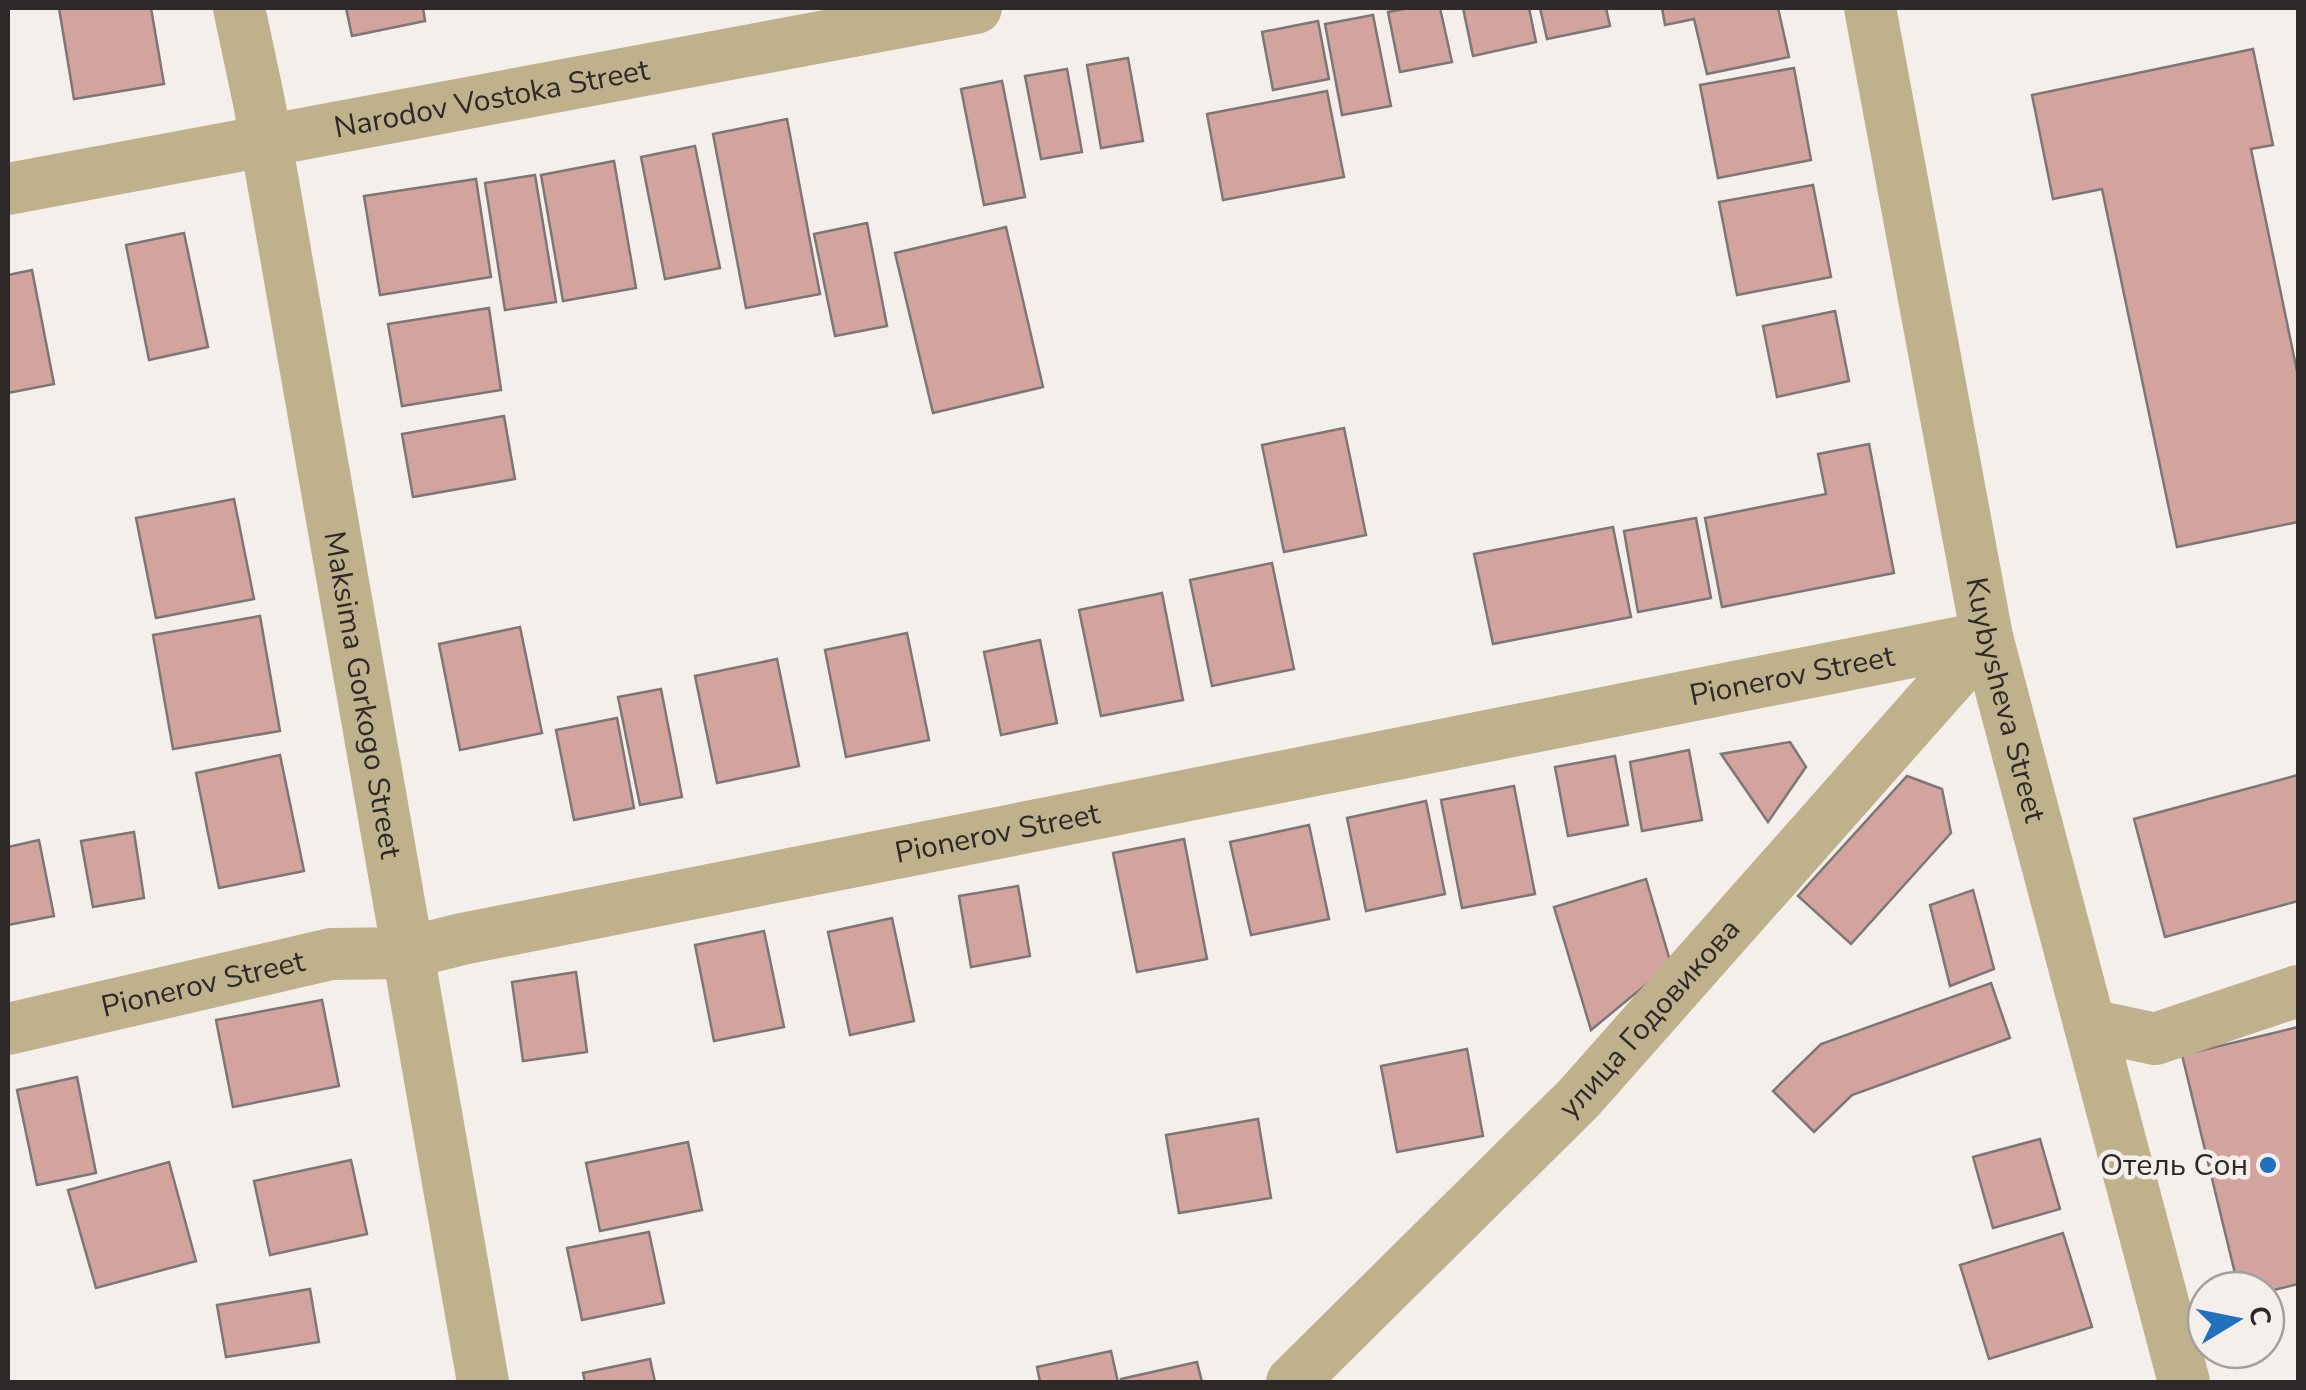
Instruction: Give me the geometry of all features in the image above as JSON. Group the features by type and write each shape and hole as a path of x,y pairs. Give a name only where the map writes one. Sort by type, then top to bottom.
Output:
{"street":[{"name":"Maksima Gorkogo Street","path":"238,8 483,1382"},
{"name":"Narodov Vostoka Street","path":"8,190 976,8"},
{"name":"Kuybysheva Street","path":"1870,8 1987,636 2184,1382"},
{"name":"Pionerov Street","path":"8,1029 331,954 406,954 481,935 1987,636"},
{"name":"улица Годовикова","path":"1292,1382 1579,1098 1987,636"},
{"path":"2090,1025 2155,1039 2298,991"}],"building":[{"path":"59,8 151,8 164,84 74,99"},
{"path":"346,8 423,8 425,21 352,36"},
{"path":"1440,8 1452,62 1400,72 1388,12"},
{"path":"1463,8 1529,8 1536,42 1473,56"},
{"path":"1540,8 1606,8 1610,26 1547,39"},
{"path":"1662,8 1778,8 1789,57 1707,74 1694,19 1665,25"},
{"path":"1373,15 1391,106 1342,115 1325,24"},
{"path":"1318,21 1329,79 1273,90 1262,32"},
{"path":"2253,49 2273,145 2251,149 2298,376 2298,522 2177,547 2102,189 2053,199 2032,95"},
{"path":"1128,58 1143,141 1101,148 1087,65"},
{"path":"1794,68 1811,160 1718,178 1700,85"},
{"path":"1067,69 1082,152 1041,159 1025,76"},
{"path":"1002,81 1025,197 984,205 961,89"},
{"path":"1327,91 1344,177 1223,200 1207,114"},
{"path":"787,119 820,294 746,308 713,134"},
{"path":"695,146 720,268 665,279 641,157"},
{"path":"614,161 636,288 563,301 541,175"},
{"path":"535,175 556,302 505,310 485,183"},
{"path":"476,179 491,277 380,295 364,196"},
{"path":"1813,185 1831,277 1737,295 1719,202"},
{"path":"867,223 887,326 835,336 814,234"},
{"path":"1006,227 1043,387 933,413 895,253"},
{"path":"184,233 208,347 149,360 126,245"},
{"path":"32,270 54,384 8,393 8,275"},
{"path":"489,308 501,390 402,406 388,324"},
{"path":"1835,311 1849,381 1777,397 1763,326"},
{"path":"504,416 515,479 413,497 402,434"},
{"path":"1344,428 1366,535 1284,552 1262,445"},
{"path":"1869,444 1894,573 1722,607 1705,518 1826,494 1818,454"},
{"path":"234,499 254,599 156,618 136,518"},
{"path":"1696,518 1711,598 1638,612 1624,531"},
{"path":"1613,527 1631,617 1493,644 1474,554"},
{"path":"1272,563 1294,669 1212,686 1190,580"},
{"path":"1162,593 1183,700 1101,716 1079,610"},
{"path":"260,616 280,731 173,749 153,635"},
{"path":"520,627 542,733 460,750 439,644"},
{"path":"907,633 929,740 846,757 825,650"},
{"path":"1040,640 1057,723 1001,735 984,652"},
{"path":"777,659 799,766 717,783 695,676"},
{"path":"661,689 682,797 640,805 618,697"},
{"path":"617,718 634,808 574,820 556,730"},
{"path":"1790,742 1806,767 1768,822 1721,754"},
{"path":"1689,750 1702,820 1642,831 1630,762"},
{"path":"280,755 304,871 219,888 196,773"},
{"path":"1615,756 1628,825 1568,836 1555,767"},
{"path":"2298,775 2298,901 2165,937 2134,819"},
{"path":"1907,776 1942,789 1951,833 1851,944 1798,896"},
{"path":"1514,786 1535,894 1462,908 1441,800"},
{"path":"1426,801 1445,894 1366,911 1347,818"},
{"path":"1309,825 1329,919 1251,935 1230,842"},
{"path":"134,832 144,898 93,907 81,841"},
{"path":"1184,839 1207,959 1137,972 1113,853"},
{"path":"39,840 54,916 8,925 8,847"},
{"path":"1646,879 1671,964 1591,1030 1554,907"},
{"path":"1018,886 1030,956 971,967 959,896"},
{"path":"1973,890 1994,969 1950,986 1930,905"},
{"path":"892,918 914,1021 850,1035 828,932"},
{"path":"764,931 784,1027 714,1041 695,945"},
{"path":"576,972 587,1052 523,1061 512,982"},
{"path":"1991,983 2010,1038 1852,1095 1814,1132 1773,1091 1821,1044"},
{"path":"322,1000 339,1086 233,1107 216,1020"},
{"path":"2298,1027 2298,1284 2286,1287 2286,1270 2234,1270 2182,1055"},
{"path":"1467,1049 1483,1136 1397,1152 1381,1066"},
{"path":"77,1077 96,1173 37,1185 17,1090"},
{"path":"1258,1119 1271,1198 1179,1213 1166,1135"},
{"path":"2040,1139 2060,1209 1993,1228 1973,1157"},
{"path":"688,1142 702,1210 600,1231 586,1163"},
{"path":"351,1160 367,1234 270,1255 254,1181"},
{"path":"169,1162 196,1261 96,1288 68,1190"},
{"path":"649,1232 664,1303 582,1320 567,1248"},
{"path":"2063,1233 2092,1327 1989,1359 1960,1265"},
{"path":"310,1289 319,1342 226,1357 217,1305"},
{"path":"1111,1351 1118,1382 1040,1382 1037,1367"},
{"path":"650,1359 655,1382 585,1382 583,1373"},
{"path":"1197,1362 1202,1382 1121,1379"}],"place":[{"name":"Отель Сон","path":"2268,1165"}]}
